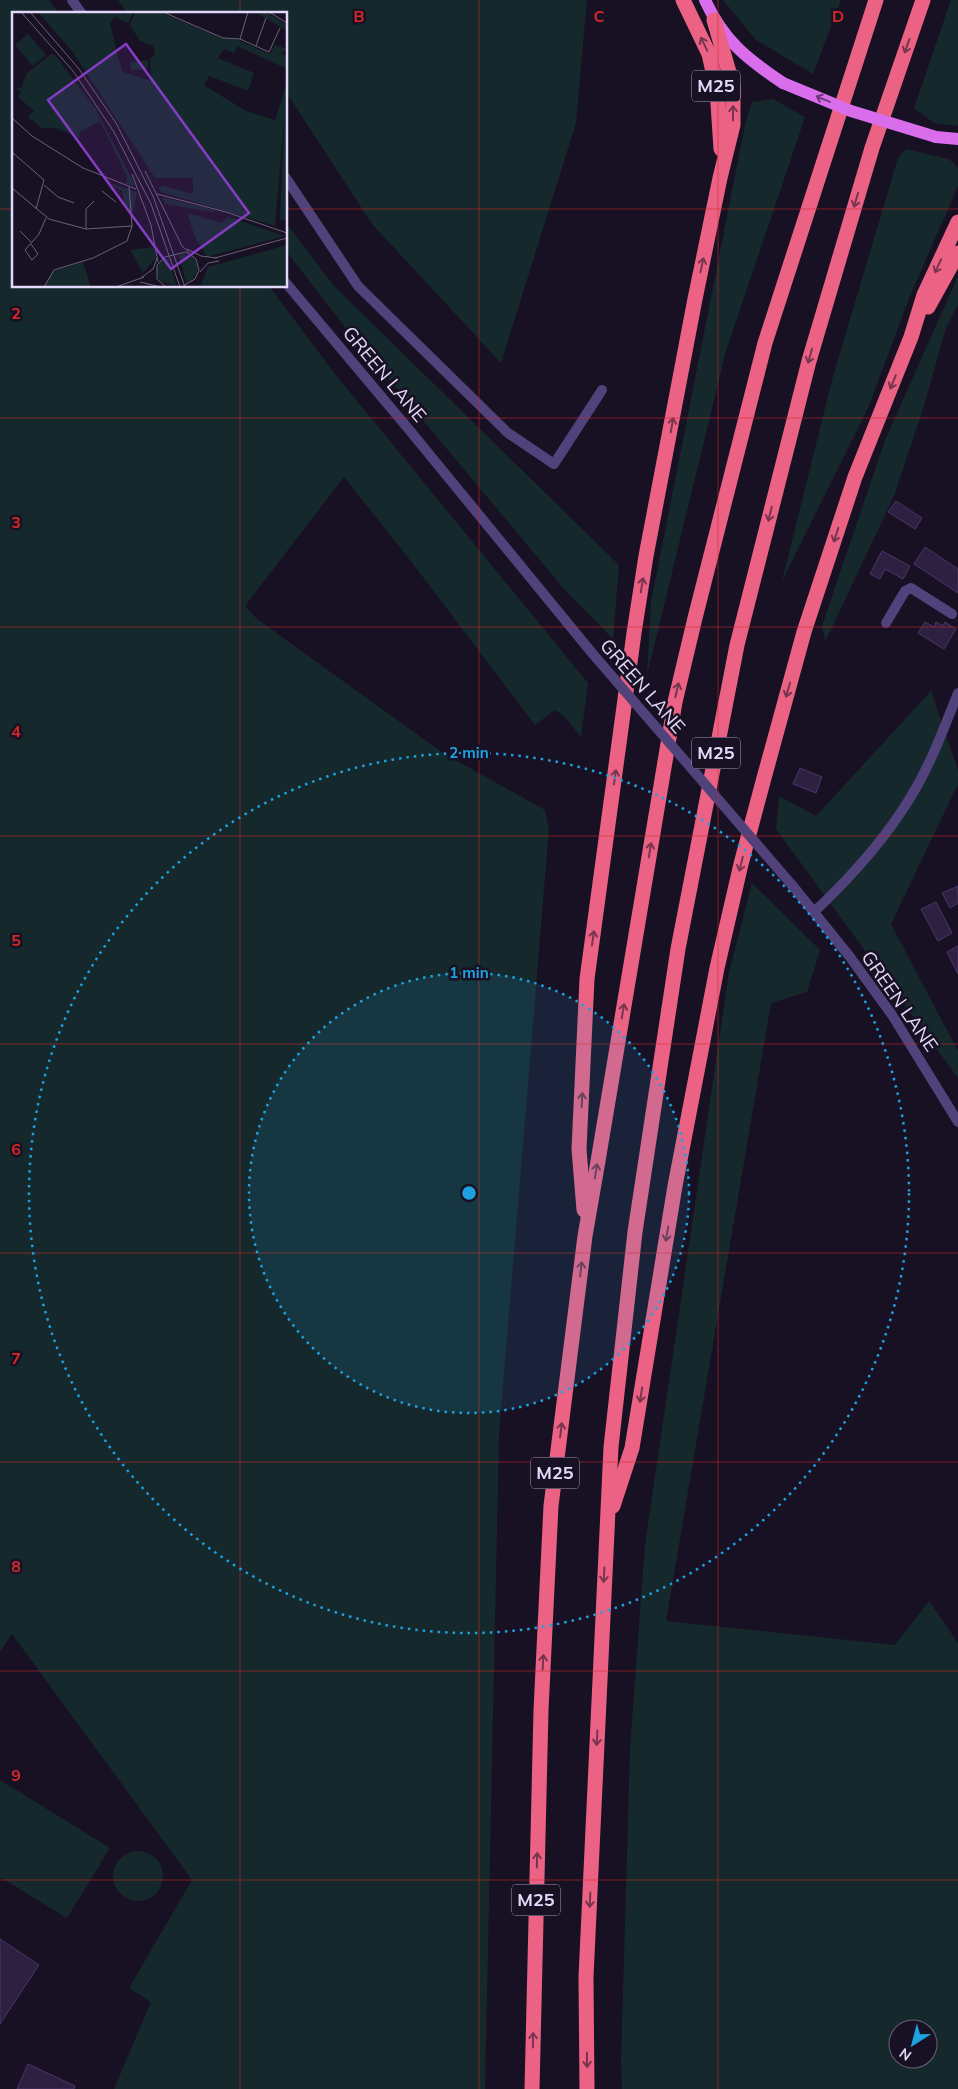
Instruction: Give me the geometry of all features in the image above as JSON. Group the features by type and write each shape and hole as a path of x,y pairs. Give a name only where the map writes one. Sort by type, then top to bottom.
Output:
{"highway":[{"name":"M25","path":"683,0 709,54 717,89 722,137 720,178"},
{"name":"M25","path":"532,2089 540,1710 551,1506 585,1236 675,702 766,343 876,0"},
{"name":"M25","path":"587,2089 586,1977 611,1447 635,1232 678,949 737,645 809,361 872,148 923,0"},
{"name":"M25","path":"585,1236 579,1149 587,979 646,556 720,178 733,125 733,86 714,20"},
{"name":"M25","path":"606,1527 632,1448 675,1186 717,968 741,864 804,632 855,476 911,337 924,295 958,222"},
{"name":"M25","path":"911,337 958,253"}],"main road":[{"path":"705,0 714,20 740,52 783,82 851,111 936,137 958,139"}],"street":[{"path":"72,0 81,12"},
{"path":"288,181 358,286 508,433 554,464 602,390"},
{"name":"GREEN LANE","path":"288,285 592,653 814,912 850,957 892,1015 958,1122"},
{"path":"886,624 905,591 911,588 952,614"},
{"path":"814,912 854,873 899,816 927,766 958,693"}],"green space":[{"path":"0,0 49,0 58,12 12,12 12,288 270,288 335,374 588,683 581,737 566,718 555,710 535,725 413,564 344,477 245,606 257,619 443,753 545,810 549,829 499,1434 485,2089 114,2089 151,2002 129,1988 192,1880 12,1634 0,1652"},
{"path":"118,0 587,0 576,123 501,363 372,224 288,95 288,12 127,12"},
{"path":"723,0 841,0 813,74 756,40"},
{"path":"951,0 958,0 958,126 934,123 914,108"},
{"path":"773,99 805,117 726,351 647,675 651,602 746,120 752,102"},
{"path":"906,149 949,159 958,168 958,186 910,296 868,408 782,581 832,380 898,158"},
{"path":"288,226 334,286 619,565 613,639 564,589 345,327 288,254"},
{"path":"958,276 958,305 946,328 923,409 894,496 825,642 822,626 885,440"},
{"path":"931,691 958,770 958,784 891,924 958,1051 958,1078 776,829 779,796 816,816"},
{"path":"752,883 820,950 807,992 771,1003 666,1621 895,1645 929,1601 958,1643 958,2089 622,2089 621,2062 630,1748 645,1545 729,972"},
{"path":"0,1780 110,1848 67,1918 0,1877"},
{"path":"138,1851 147,1853 158,1862 163,1876 161,1885 152,1896 138,1901 129,1899 118,1890 113,1876 115,1867 124,1856"}],"building":[{"path":"896,501 922,518 915,529 888,512"},
{"path":"925,547 958,569 958,593 914,564"},
{"path":"882,551 910,566 903,579 885,569 880,579 870,574"},
{"path":"925,622 934,627 936,622 943,626 945,622 956,629 944,649 918,633"},
{"path":"800,768 822,777 816,793 793,784"},
{"path":"958,886 958,903 950,908 942,893"},
{"path":"936,902 952,933 938,941 921,909"},
{"path":"958,946 958,974 947,952"},
{"path":"0,1939 39,1965 0,2024"},
{"path":"28,2064 75,2086 74,2089 17,2089"}]}
